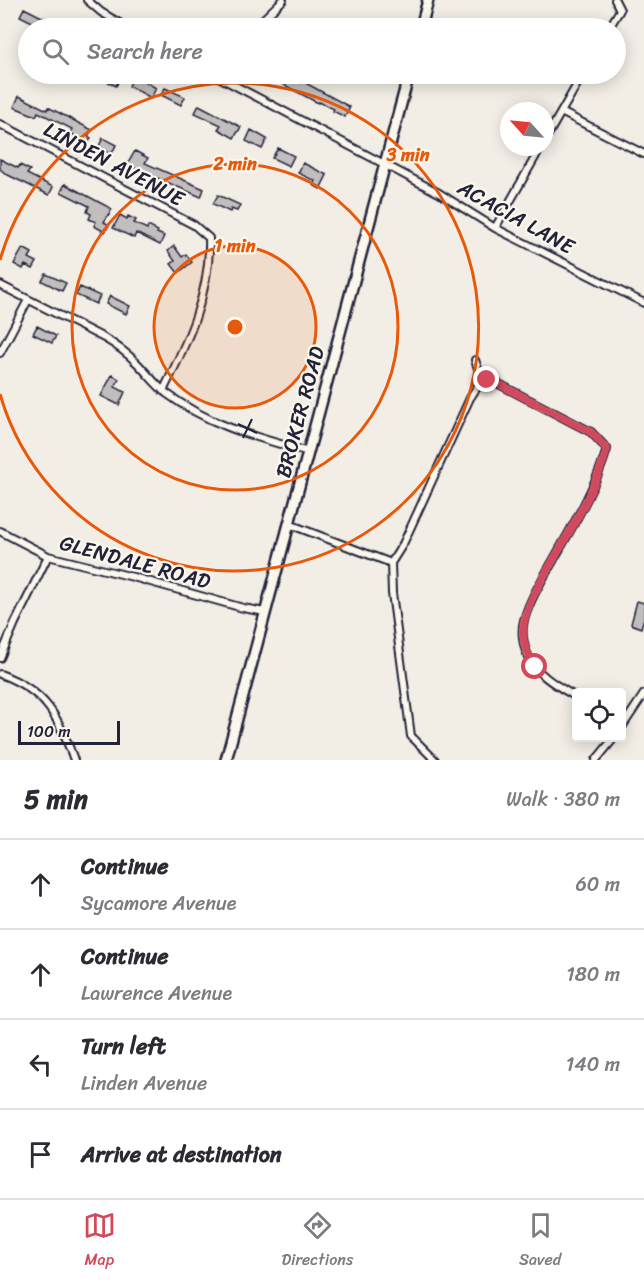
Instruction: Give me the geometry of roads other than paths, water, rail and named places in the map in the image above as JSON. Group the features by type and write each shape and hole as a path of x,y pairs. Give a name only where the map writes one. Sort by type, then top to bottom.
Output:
{"street":[{"path":"87,0 110,18"},
{"path":"264,18 283,0"},
{"path":"424,18 428,0"},
{"path":"615,0 620,10 615,18"},
{"name":"ACACIA LANE","path":"232,84 439,193 495,228 644,303"},
{"name":"BROKER ROAD","path":"226,760 406,84"},
{"path":"554,124 577,84"},
{"path":"561,112 644,154"},
{"name":"LINDEN AVENUE","path":"0,124 194,225 209,238 210,258 195,318 164,391"},
{"path":"495,228 536,156"},
{"path":"0,285 118,347 135,360 164,391 199,415 221,426 308,452"},
{"path":"0,353 28,300"},
{"path":"475,360 482,380"},
{"path":"482,380 495,382 591,432 607,449 603,462 527,611 522,630 527,654 543,676 572,695"},
{"path":"435,760 411,736 392,592 391,563 403,544 470,398 482,380"},
{"path":"289,524 391,563"},
{"name":"GLENDALE ROAD","path":"0,531 48,556 265,612"},
{"path":"0,658 48,556"},
{"path":"0,674 31,689 51,708 60,723 74,760"},
{"path":"626,720 644,694"},
{"path":"596,760 611,742"}]}
